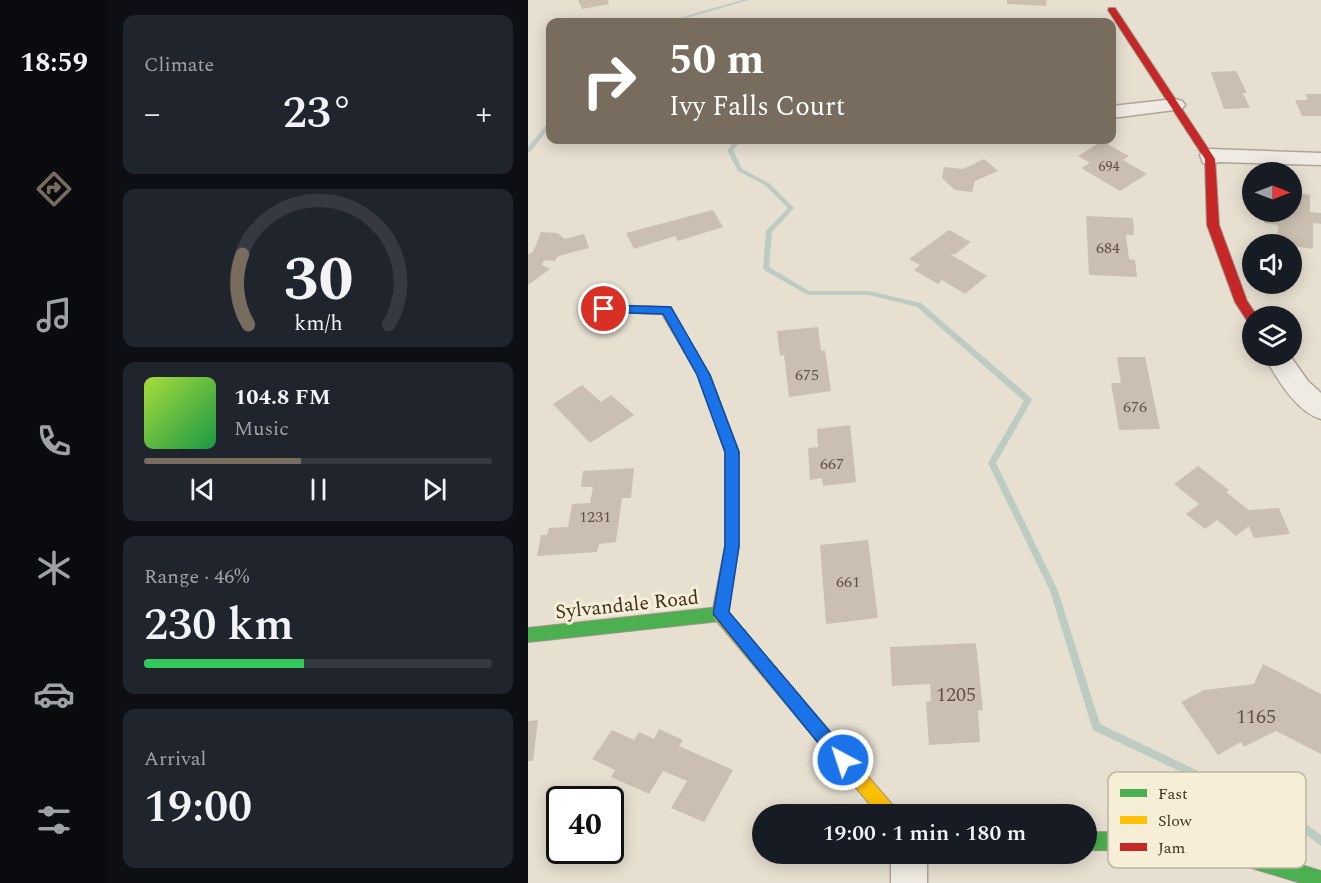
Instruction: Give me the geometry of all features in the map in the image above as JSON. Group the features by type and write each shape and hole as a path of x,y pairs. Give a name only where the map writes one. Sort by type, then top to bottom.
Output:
{"street":[{"path":"1112,10 1210,159"},
{"path":"1116,112 1175,105"},
{"path":"1244,306 1213,225 1210,155 1321,159"},
{"path":"604,309 666,310 704,375 732,452 732,546 720,614"},
{"path":"1284,366 1299,388 1321,409"},
{"name":"Sylvandale Road","path":"528,634 720,614 881,804"},
{"path":"909,864 909,883"},
{"path":"1282,868 1321,880"}],"building":[{"path":"578,0 608,0 609,4 582,9"},
{"path":"1007,0 1047,0 1046,6 1007,4"},
{"path":"1236,71 1247,93 1243,93 1250,108 1224,109 1211,72"},
{"path":"1305,94 1321,94 1321,116 1302,116 1295,100 1308,100"},
{"path":"1097,144 1107,144 1129,156 1123,160 1147,174 1120,191 1081,168 1090,163 1078,156"},
{"path":"984,159 998,171 975,181 972,192 955,190 942,178 944,167 963,169"},
{"path":"1302,194 1310,195 1310,212 1321,213 1321,224 1313,223 1313,249 1302,247 1302,234 1278,234 1278,225 1264,223 1302,222"},
{"path":"713,210 723,227 678,241 675,236 634,249 626,233"},
{"path":"1086,216 1133,218 1134,235 1126,235 1129,259 1135,260 1137,277 1089,275"},
{"path":"949,230 971,242 955,254 950,254 987,276 965,294 942,280 938,284 914,270 920,265 909,259"},
{"path":"541,232 557,233 565,239 584,234 589,248 558,256 555,261 544,260 542,265 550,269 528,285 528,254 533,252"},
{"path":"818,327 821,351 825,350 831,391 789,397 784,355 780,356 777,331"},
{"path":"1117,357 1145,357 1160,429 1119,430 1111,383 1121,383"},
{"path":"582,385 601,402 611,395 634,415 590,443 553,404"},
{"path":"850,425 856,482 823,486 822,478 810,480 808,448 818,447 817,429"},
{"path":"1198,466 1229,490 1226,492 1249,510 1279,508 1290,534 1254,538 1249,526 1236,536 1217,520 1205,529 1186,514 1199,504 1174,484"},
{"path":"634,468 631,498 622,498 616,542 599,544 597,552 537,556 541,535 547,535 549,528 568,527 572,504 590,503 593,487 581,487 583,471"},
{"path":"868,540 878,618 826,624 820,545"},
{"path":"976,643 983,710 978,711 980,742 929,745 926,702 931,701 930,684 892,686 890,647"},
{"path":"1263,664 1321,694 1321,754 1276,731 1244,747 1241,742 1218,755 1181,702 1204,690 1254,684"},
{"path":"538,720 533,761 528,761 528,721"},
{"path":"659,729 683,740 679,746 733,770 704,822 671,808 687,781 663,771 649,794 611,777 615,770 592,759 612,730 634,740 639,732 654,739"}],"waterway":[{"path":"682,18 747,0"},
{"path":"528,151 546,129"},
{"path":"735,144 730,150 740,170 767,184 791,208 769,231 766,268 808,293 869,293 919,305 1028,400 992,463 1054,591 1096,727 1191,772"},
{"path":"1306,829 1321,841"}],"traffic: fast":[{"path":"528,635 720,614"},
{"path":"1097,841 1108,841"},
{"path":"1282,868 1321,880"}],"traffic: slow":[{"path":"604,309 666,310 704,375 732,452 732,546 720,614"},
{"path":"720,614 881,804"}],"traffic: jam":[{"path":"1112,10 1210,159 1213,225 1244,306"}],"route":[{"path":"604,309 666,310 704,375 732,452 732,546 720,614 843,760"}]}
